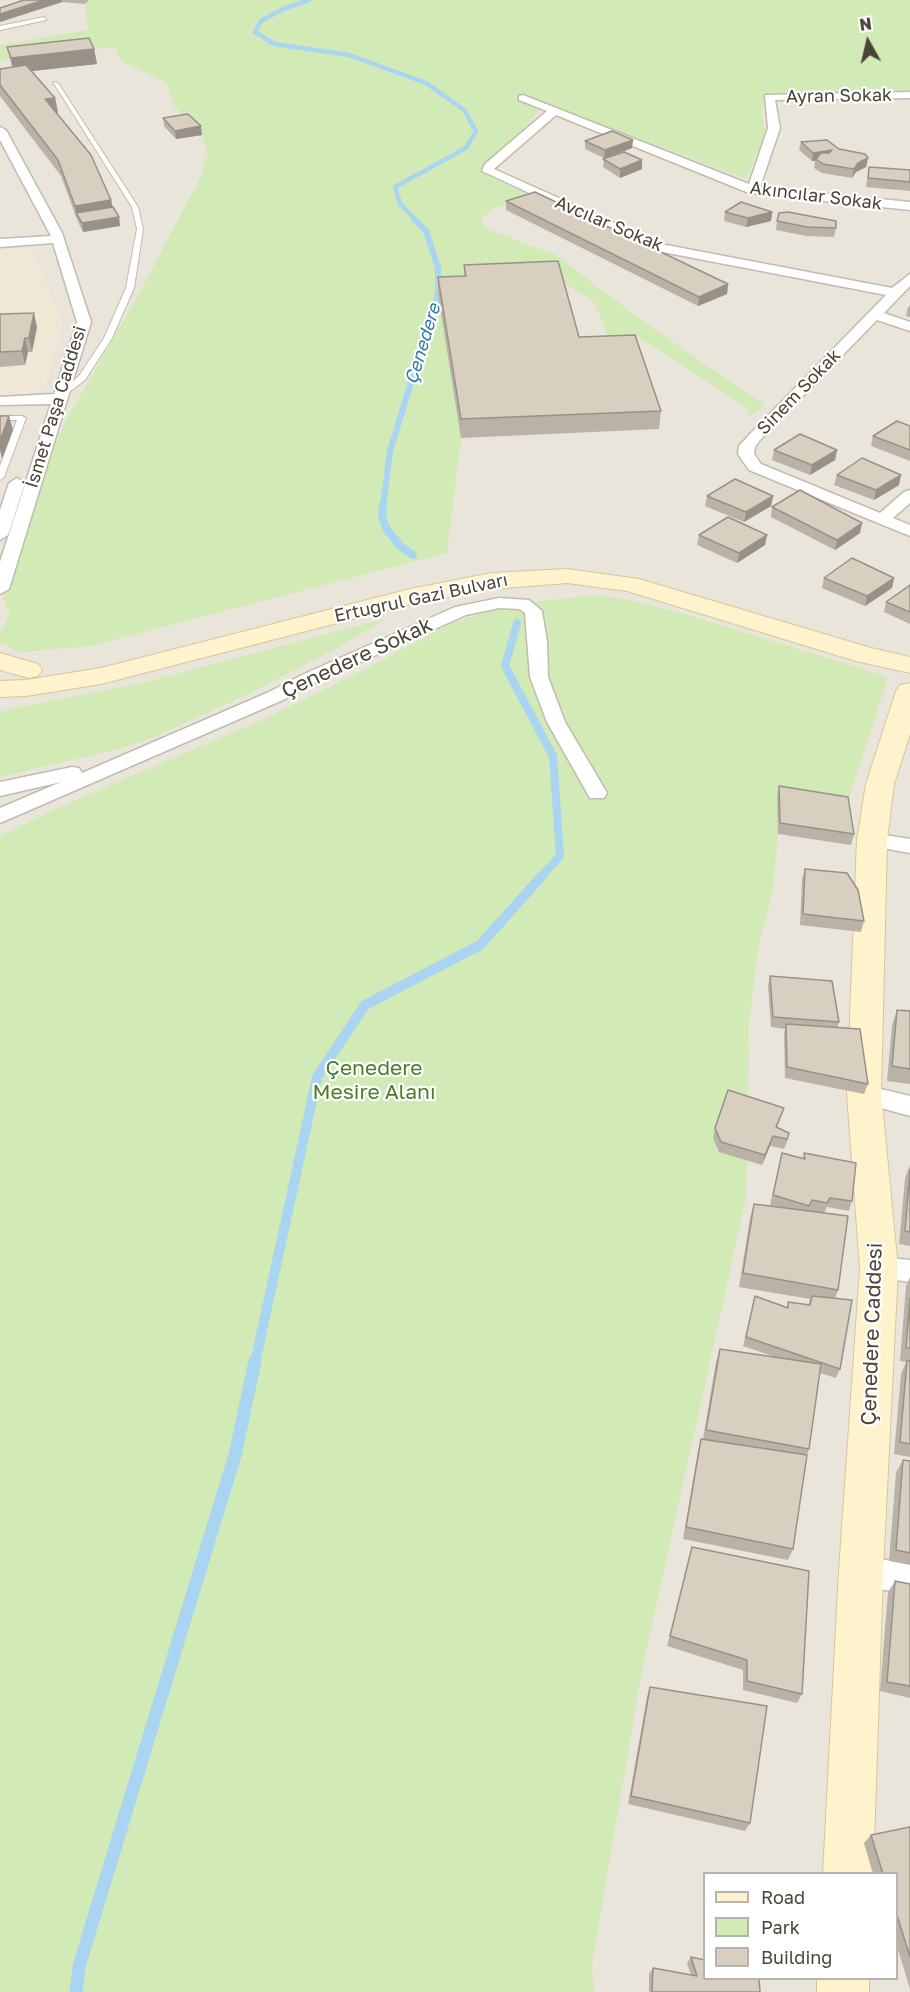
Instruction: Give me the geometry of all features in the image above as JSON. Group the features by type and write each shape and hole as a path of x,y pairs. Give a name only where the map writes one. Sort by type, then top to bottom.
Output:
{"main road":[{"name":"Ertuğrul Gazi Bulvarı","path":"18,682 444,571 532,561 570,560 629,568 666,577 842,632 910,645"},
{"name":"Ertuğrul Gazi Bulvarı","path":"0,672 18,682 147,666 410,597 492,581 532,577 578,577 630,584 865,655 910,665"},
{"path":"0,661 18,682 0,696"},
{"name":"Çenedere Caddesi","path":"848,1872 861,1571 894,1269 864,1095 872,840 880,784 910,691"}],"street":[{"name":"Ayran Sokak","path":"753,190 774,128 769,97 910,95"},
{"name":"Akıncılar Sokak","path":"523,98 753,190 910,206"},
{"name":"Avcılar Sokak","path":"554,111 489,166 488,171 657,248 895,294"},
{"name":"İsmet Paşa Caddesi","path":"0,130 51,240 84,322 0,590"},
{"name":"İsmet Paşa Caddesi","path":"0,154 51,240 71,322 33,434"},
{"path":"0,243 51,240"},
{"name":"Sinem Sokak","path":"910,278 755,437 747,446 746,454 755,467 910,531"},
{"path":"874,314 910,327"},
{"path":"0,401 44,400 60,397"},
{"name":"İsmet Paşa Caddesi","path":"0,535 22,468"},
{"path":"882,519 910,495"},
{"name":"Çenedere Sokak","path":"0,816 462,611 499,603 523,604 532,612 538,642 540,677 556,722 597,793"},
{"name":"Çenedere Sokak","path":"0,789 137,756"},
{"path":"872,840 910,846"},
{"path":"864,1095 910,1106"},
{"path":"861,1571 910,1579"}],"lane":[{"path":"0,28 44,19"},
{"path":"55,83 135,207 140,229 130,288 108,339 82,378 60,397"},
{"path":"0,418 22,418 0,475"}],"shaded area":[{"path":"0,0 910,0 910,1992 0,1992"},
{"path":"0,249 32,249 63,323 45,388 17,397 0,397"}],"green space":[{"path":"89,0 910,0 910,95 769,97 761,107 765,132 747,179 545,104 489,166 486,175 531,196 494,208 480,220 487,229 554,254 651,327 765,405 749,417 748,408 638,337 609,337 594,302 557,278 461,438 447,553 90,646 22,652 0,644 0,634 10,614 3,598 42,476 66,420 137,298 200,178 208,155 202,135 174,106 167,83 121,61 115,47 0,61 0,45 88,30 85,4"},
{"name":"Çenedere Mesire Alanı","path":"595,595 630,600 685,614 888,677 846,807 777,797 778,834 773,890 758,949 749,1024 746,1198 642,1670 592,1965 594,1992 0,1992 0,836 60,807 262,720 372,666 447,625 485,612 533,602"},
{"path":"387,618 341,646 244,696 152,738 115,750 0,777 0,713 9,709 138,684"}],"building":[{"path":"24,0 44,0 0,14 0,8"},
{"path":"89,38 94,49 11,58 7,47"},
{"path":"26,65 55,98 45,99 91,155 111,200 75,206 58,160 0,85 0,69"},
{"path":"188,114 201,126 175,131 163,118"},
{"path":"612,131 633,140 605,150 585,141"},
{"path":"827,140 839,149 865,154 868,158 858,163 854,169 823,164 816,159 821,153 829,153 832,150 813,153 801,142"},
{"path":"624,152 642,160 620,169 603,159"},
{"path":"869,167 910,170 910,182 868,178"},
{"path":"535,192 728,284 699,297 506,201"},
{"path":"741,202 772,212 748,218 725,212"},
{"path":"113,207 119,217 82,223 76,213"},
{"path":"788,212 836,221 836,228 807,227 777,221 779,213"},
{"path":"558,261 579,337 635,335 661,411 461,419 438,277 466,276 464,265"},
{"path":"34,313 29,338 25,338 22,351 0,352 0,314"},
{"path":"0,416 9,416 0,441"},
{"path":"897,421 910,426 910,450 873,436"},
{"path":"800,434 837,450 812,465 774,450"},
{"path":"862,458 901,475 876,490 837,475"},
{"path":"735,479 773,496 746,512 707,496"},
{"path":"800,490 862,523 837,540 772,507"},
{"path":"728,517 767,535 739,553 699,535"},
{"path":"852,558 894,578 867,596 824,578"},
{"path":"910,585 910,612 886,602"},
{"path":"779,786 848,797 854,834 780,823"},
{"path":"805,869 847,873 858,890 864,921 803,914"},
{"path":"770,976 832,981 839,1022 773,1017"},
{"path":"897,1010 910,1011 910,1069 892,1066"},
{"path":"786,1024 860,1029 868,1084 787,1067"},
{"path":"728,1090 784,1108 776,1127 789,1133 787,1139 773,1136 765,1155 721,1142 715,1128"},
{"path":"782,1153 805,1159 804,1153 856,1163 852,1201 830,1198 827,1203 812,1200 809,1206 773,1195"},
{"path":"910,1170 910,1232 905,1231"},
{"path":"754,1204 848,1216 838,1290 743,1273"},
{"path":"755,1296 788,1308 788,1302 810,1305 812,1296 852,1300 840,1369 746,1337"},
{"path":"910,1298 910,1348 906,1348"},
{"path":"720,1349 821,1364 809,1449 706,1430"},
{"path":"907,1361 910,1361 910,1444 900,1442"},
{"path":"701,1439 807,1455 793,1549 686,1527"},
{"path":"903,1460 910,1461 910,1553 896,1550"},
{"path":"692,1547 809,1571 802,1694 747,1681 747,1660 670,1636"},
{"path":"895,1581 910,1584 910,1686 887,1682"},
{"path":"650,1687 767,1706 750,1823 631,1796"},
{"path":"910,1827 910,1957 898,1918 898,1872 882,1872 871,1835"},
{"path":"691,1957 703,1960 703,1980 759,1980 760,1992 652,1992 653,1968 697,1976"}],"waterway":[{"name":"Çenedere","path":"309,0 283,9 261,21 255,32 274,44 349,55 426,83 464,110 476,131 466,148 395,187 400,204 416,220"},
{"name":"Çenedere","path":"383,506 390,451 438,294 438,268 426,231 414,219"},
{"name":"Çenedere","path":"383,505 382,516 386,528 400,546 413,555"},
{"path":"517,623 505,666 553,756 560,856 540,878"},
{"path":"255,1363 317,1077 365,1005 480,945 541,877"},
{"path":"76,1992 79,1966 235,1455 255,1361"}]}
